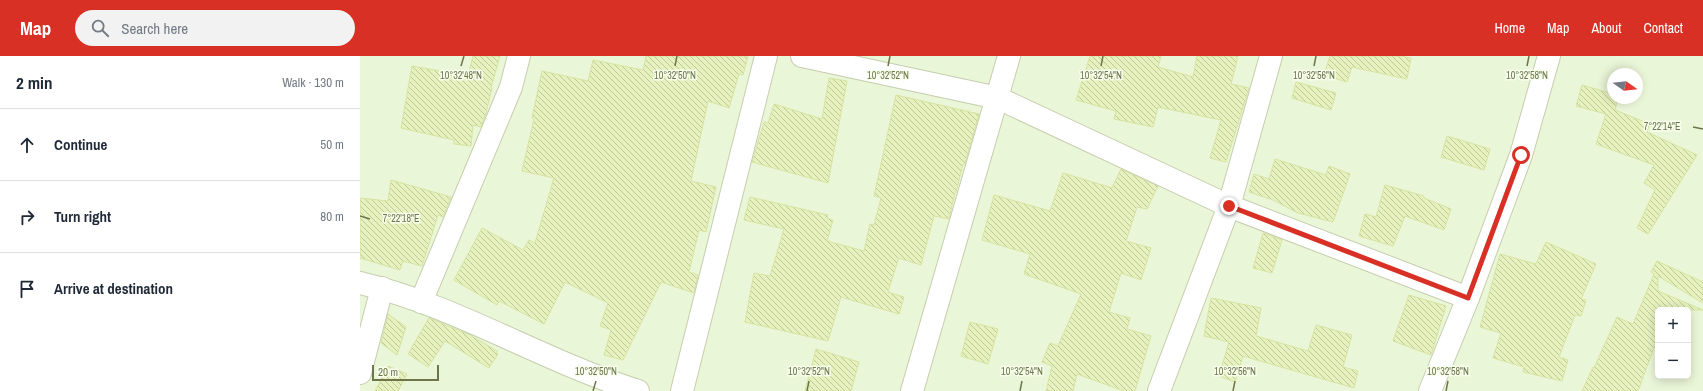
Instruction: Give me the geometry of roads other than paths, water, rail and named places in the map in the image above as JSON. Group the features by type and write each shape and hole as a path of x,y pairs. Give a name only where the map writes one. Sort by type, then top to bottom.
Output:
{"street":[{"path":"421,302 511,87 519,56"},
{"path":"682,391 766,56"},
{"path":"802,56 998,98 1229,206 1468,298"},
{"path":"912,391 1009,56"},
{"path":"1159,391 1229,206 1271,56"},
{"path":"1430,391 1468,298 1521,155 1549,56"},
{"path":"360,282 421,302 598,385 638,391"},
{"path":"360,373 382,288"}]}
